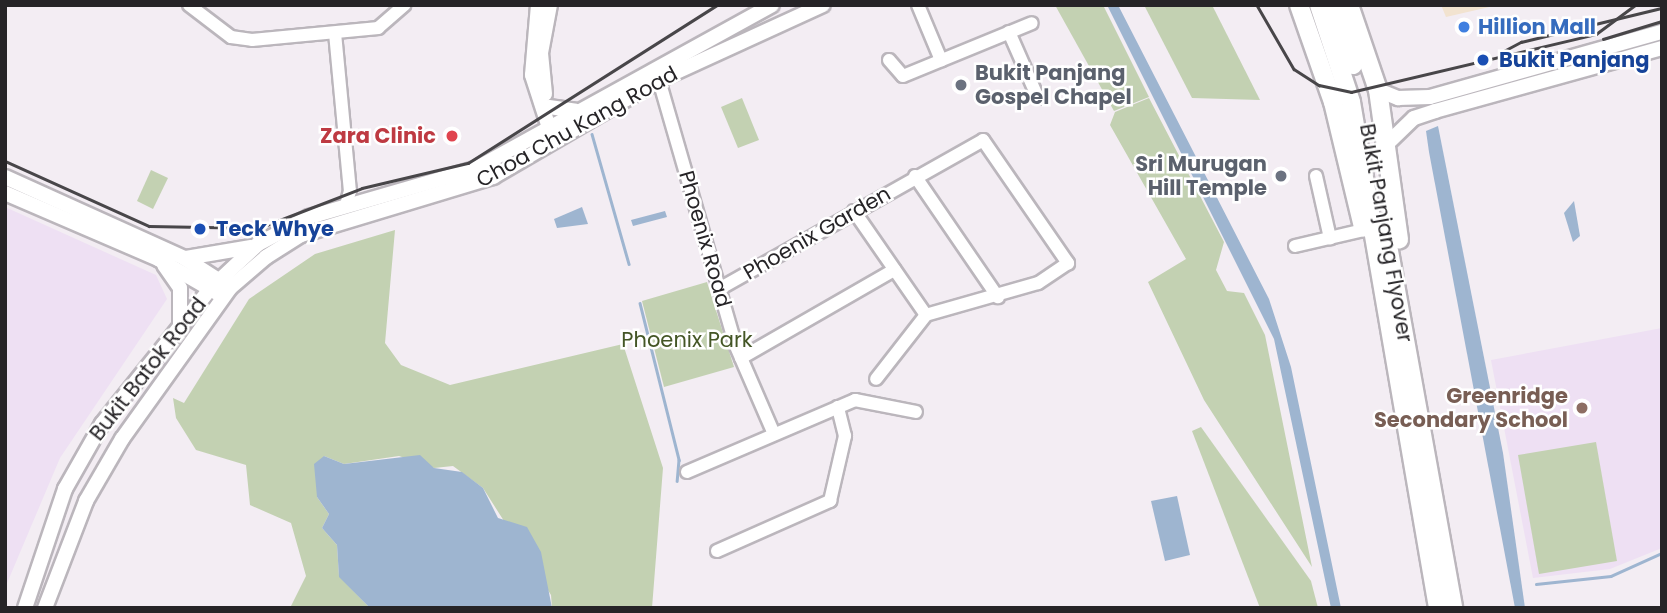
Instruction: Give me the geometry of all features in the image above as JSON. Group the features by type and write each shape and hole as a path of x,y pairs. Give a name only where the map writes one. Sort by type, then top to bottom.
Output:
{"highway":[{"path":"1299,5 1333,102 1364,230 1378,266 1438,608"},
{"name":"Bukit Panjang Flyover","path":"1319,5 1339,59 1369,170 1378,266"},
{"name":"Bukit Panjang Flyover","path":"1334,5 1427,463"},
{"path":"1349,5 1378,90 1430,444 1427,463 1453,608"}],"main road":[{"path":"538,5 531,67 556,132"},
{"path":"550,5 541,60 556,132"},
{"name":"Choa Chu Kang Road","path":"221,288 301,235 472,186 556,132 581,111 772,5"},
{"path":"780,5 781,16 797,17"},
{"name":"Choa Chu Kang Road","path":"221,288 258,244 348,198 364,199 475,169 823,5"},
{"path":"747,17 767,15 765,31"},
{"path":"1635,46 1662,20"},
{"path":"1387,144 1414,118 1468,93 1635,46 1662,32"},
{"path":"1635,46 1662,48"},
{"path":"1378,90 1410,98 1468,93"},
{"path":"549,107 581,111"},
{"path":"5,177 184,258 221,288"},
{"path":"5,193 221,288"},
{"path":"184,258 218,257 258,244"},
{"path":"158,260 180,288 180,326"},
{"name":"Bukit Batok Road","path":"25,608 82,456 180,326 221,288"},
{"name":"Bukit Batok Road","path":"45,608 104,469 221,288"}],"street":[{"path":"189,5 231,37 335,33 383,27 404,5"},
{"path":"918,5 941,60"},
{"path":"889,60 900,76 1032,23"},
{"path":"1009,32 1038,98"},
{"path":"335,33 348,198"},
{"name":"Phoenix Road","path":"659,80 741,358 774,435"},
{"name":"Phoenix Garden","path":"719,289 983,140 1007,170 1068,263 998,297 926,316"},
{"name":"Phoenix Garden","path":"915,176 998,297"},
{"path":"1316,176 1330,238"},
{"path":"854,211 926,316 876,379"},
{"path":"1295,246 1364,230"},
{"path":"741,358 894,270"},
{"path":"687,472 855,400 916,412"},
{"path":"718,536 720,550 830,500 845,439 838,407"}],"shaded area":[{"path":"1441,5 1498,5 1446,17"},
{"path":"5,207 156,275 167,299 60,458 5,588"},
{"name":"Greenridge Secondary School","path":"1662,328 1662,548 1610,569 1533,578 1491,360"}],"green space":[{"path":"1055,5 1103,5 1149,97 1114,111"},
{"path":"1144,5 1212,5 1260,100 1192,98"},
{"path":"742,98 759,140 738,148 721,107"},
{"path":"1149,98 1224,242 1216,270 1227,291 1244,293 1265,335 1312,567 1204,400 1148,282 1186,259 1110,125 1115,112"},
{"path":"151,170 168,178 153,209 137,201"},
{"path":"395,230 385,343 401,365 450,385 623,344 663,468 652,608 552,608 551,595 483,488 453,466 434,468 399,456 344,464 324,456 317,497 329,514 322,528 337,545 339,576 370,608 290,608 306,576 291,523 250,505 246,465 196,450 176,418 173,398 184,403 249,299 315,254"},
{"name":"Phoenix Park","path":"707,282 734,367 664,387 642,301"},
{"path":"1201,427 1311,581 1318,608 1260,608 1192,431"},
{"path":"1596,442 1617,561 1539,574 1518,455"}],"water":[{"path":"1107,5 1118,5 1269,299 1291,367 1341,608 1331,608 1274,339"},
{"path":"1438,126 1503,453 1525,608 1515,608 1429,152 1426,131"},
{"path":"1574,201 1580,236 1573,242 1564,213"},
{"path":"582,207 588,224 557,228 554,219"},
{"path":"665,211 667,217 633,226 631,220"},
{"path":"420,455 434,468 462,472 483,488 498,518 527,527 541,552 552,608 370,608 339,577 337,545 322,528 329,514 317,497 314,464 324,456 344,464"},
{"path":"1177,496 1190,555 1165,561 1151,501"}],"waterway":[{"path":"592,134 629,264"},
{"path":"640,303 679,460 677,481"},
{"path":"1536,584 1611,576 1662,553"}],"railway":[{"path":"5,161 149,226 259,228 362,188 468,163 717,5"},
{"path":"1257,5 1294,69 1319,85 1351,92 1596,34 1635,5"},
{"path":"1500,53 1521,42 1662,8"},
{"path":"1603,39 1662,21"}],"place":[{"name":"Hillion Mall","path":"1464,27"},
{"name":"Bukit Panjang","path":"1483,60"},
{"name":"Bukit Panjang Gospel Chapel","path":"961,85"},
{"name":"Zara Clinic","path":"452,136"},
{"name":"Sri Murugan Hill Temple","path":"1281,176"},
{"name":"Teck Whye","path":"200,229"},
{"name":"Greenridge Secondary School","path":"1582,408"}]}
